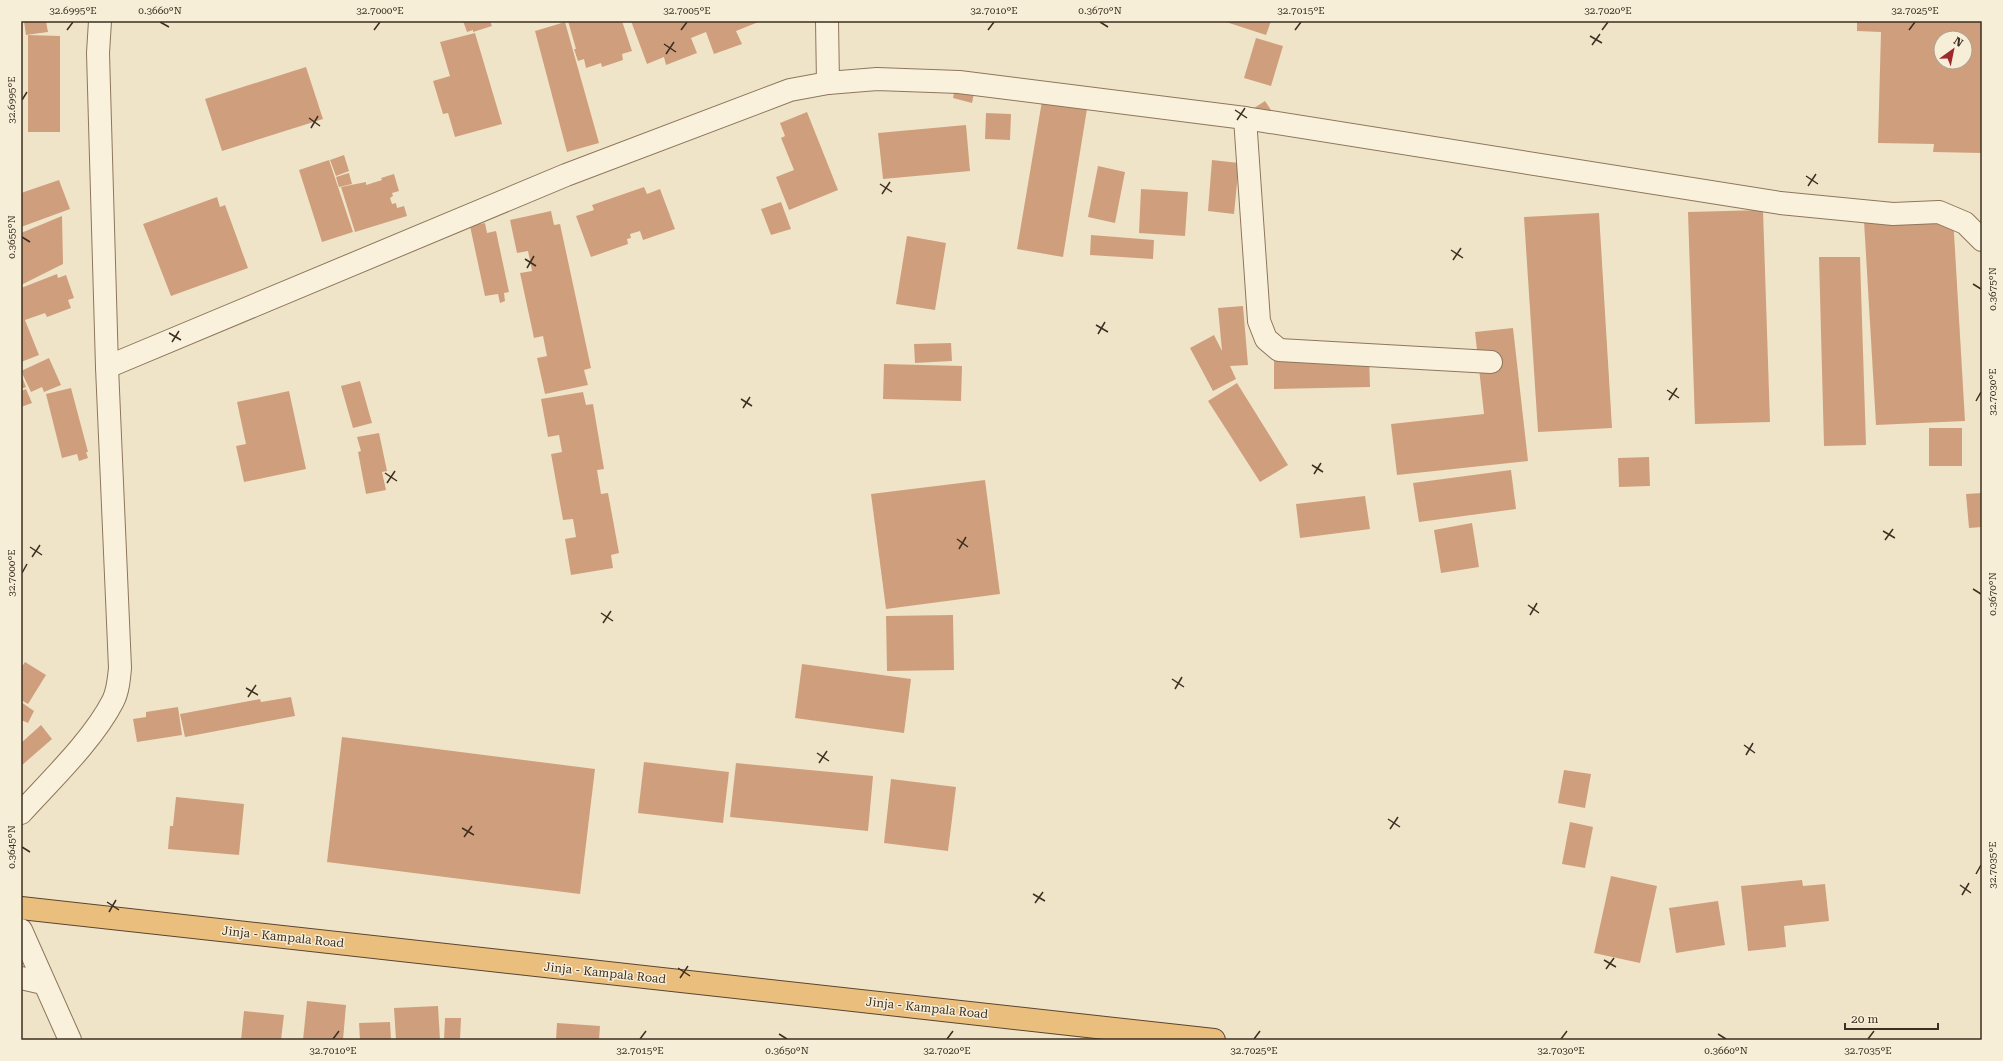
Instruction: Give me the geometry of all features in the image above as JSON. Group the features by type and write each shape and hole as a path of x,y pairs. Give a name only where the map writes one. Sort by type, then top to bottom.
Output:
{"highway":[{"name":"Jinja - Kampala Road","path":"21,908 1214,1040"}],"street":[{"path":"21,813 90,735 114,700 118,686 120,668 107,366 98,53 100,21"},
{"path":"827,21 828,83"},
{"path":"107,366 566,175 790,90 828,83 877,79 959,82 1245,118 1780,202 1893,214 1939,212 1965,223 1982,240"},
{"path":"1245,118 1259,321 1266,339 1280,350 1492,362"},
{"path":"21,930 43,983 70,1040"},
{"path":"21,978 43,983"}],"building":[{"path":"24,21 46,21 48,32 26,35"},
{"path":"463,21 490,21 492,26 473,32 473,30 467,32"},
{"path":"568,21 622,21 632,51 622,54 623,60 602,67 601,63 586,68 584,59 578,61"},
{"path":"631,21 761,21 736,31 742,44 714,54 706,32 691,38 697,53 666,65 664,57 647,64"},
{"path":"1223,21 1271,21 1266,35"},
{"path":"1857,21 1982,21 1982,153 1933,152 1934,144 1878,143 1881,32 1857,31"},
{"path":"565,22 599,143 567,152 535,31"},
{"path":"475,33 502,124 455,137 448,113 443,114 433,81 450,76 440,42"},
{"path":"28,35 60,36 60,132 28,132"},
{"path":"1256,38 1283,46 1271,86 1244,78"},
{"path":"306,67 323,119 222,151 205,99"},
{"path":"957,79 976,84 972,103 953,98"},
{"path":"1042,101 1087,109 1063,257 1017,249"},
{"path":"1265,101 1273,113 1243,115"},
{"path":"807,112 838,190 789,210 776,177 794,170 781,138 785,136 780,123"},
{"path":"986,113 1011,114 1010,140 985,139"},
{"path":"966,125 970,171 883,179 878,133"},
{"path":"344,155 349,171 336,176 330,160"},
{"path":"329,160 353,232 322,242 299,170"},
{"path":"1212,160 1239,163 1234,214 1208,211"},
{"path":"1098,166 1125,172 1115,223 1088,217"},
{"path":"349,173 352,184 339,187 336,177"},
{"path":"394,174 399,191 392,193 393,196 390,198 392,204 396,203 397,208 404,206 407,216 355,232 341,187 366,182 366,185"},
{"path":"59,180 70,209 21,227 21,193"},
{"path":"644,187 647,194 660,189 675,229 643,240 640,231 630,234 631,238 627,239 628,244 591,257 576,216 594,210 592,205"},
{"path":"1141,189 1188,192 1185,236 1139,233"},
{"path":"217,197 220,207 225,205 248,268 171,296 143,224"},
{"path":"781,202 791,229 771,235 761,209"},
{"path":"1763,210 1770,422 1695,424 1688,212"},
{"path":"551,211 554,225 560,224 591,368 584,370 588,385 545,394 537,358 547,356 543,336 534,338 520,273 532,271 528,251 517,253 510,220"},
{"path":"1599,213 1612,428 1538,432 1524,217"},
{"path":"62,216 63,264 21,285 21,233"},
{"path":"1953,216 1965,421 1876,425 1864,221"},
{"path":"485,223 487,233 496,231 509,292 504,293 505,301 500,303 498,294 485,296 470,226"},
{"path":"1091,235 1154,240 1153,259 1090,255"},
{"path":"907,236 946,243 935,310 896,304"},
{"path":"1819,257 1860,257 1866,445 1824,446"},
{"path":"57,274 58,278 66,275 74,298 68,300 71,308 47,317 45,313 25,320 39,355 21,362 21,288"},
{"path":"1243,306 1248,365 1230,366 1236,379 1213,391 1190,348 1214,335 1222,351 1218,308"},
{"path":"1513,328 1528,461 1397,475 1391,424 1484,414 1475,332"},
{"path":"951,343 952,361 915,363 914,344"},
{"path":"1369,354 1370,387 1274,389 1274,356"},
{"path":"49,358 61,385 44,392 42,387 31,392 21,371"},
{"path":"884,364 962,366 961,401 883,399"},
{"path":"21,374 26,387 21,389"},
{"path":"360,381 372,423 353,428 341,386"},
{"path":"1237,383 1288,465 1260,482 1208,401"},
{"path":"71,388 88,452 86,452 88,458 79,461 77,454 62,458 46,394"},
{"path":"26,389 32,403 21,407 21,391"},
{"path":"289,391 306,469 244,482 236,446 246,444 237,402"},
{"path":"583,392 586,405 593,404 604,469 597,470 601,494 608,493 619,553 611,555 613,568 571,575 565,539 576,537 573,519 563,520 551,454 562,452 559,435 548,437 541,399"},
{"path":"1929,428 1962,428 1962,466 1929,466"},
{"path":"379,433 387,471 382,472 386,490 366,494 358,452 361,451 357,437"},
{"path":"1649,457 1650,486 1619,487 1618,458"},
{"path":"1511,470 1516,509 1419,522 1413,483"},
{"path":"985,480 1000,594 886,609 871,494"},
{"path":"1982,493 1982,527 1969,528 1966,494"},
{"path":"1365,496 1370,529 1300,538 1296,504"},
{"path":"1472,523 1479,567 1441,573 1434,530"},
{"path":"953,615 954,670 887,671 886,616"},
{"path":"25,662 46,675 28,704 21,700 21,668"},
{"path":"802,664 911,679 904,733 795,718"},
{"path":"291,697 295,716 185,737 180,714 260,699 261,702"},
{"path":"21,702 34,711 28,723 21,720"},
{"path":"178,707 182,735 137,742 133,719 146,717 146,712"},
{"path":"41,725 52,739 21,766 21,743"},
{"path":"342,737 595,769 580,894 327,862"},
{"path":"644,762 729,772 723,823 638,813"},
{"path":"736,763 873,776 868,831 730,817"},
{"path":"1564,770 1591,774 1585,808 1558,803"},
{"path":"891,779 956,787 948,851 884,843"},
{"path":"176,797 244,804 239,855 168,849 170,826 173,826"},
{"path":"1570,822 1593,827 1585,868 1562,864"},
{"path":"1611,876 1657,886 1640,963 1594,953"},
{"path":"1802,880 1803,886 1825,884 1829,921 1784,926 1786,947 1748,951 1741,886"},
{"path":"1718,901 1725,945 1676,953 1669,908"},
{"path":"307,1001 346,1005 343,1040 303,1040"},
{"path":"438,1006 440,1040 396,1040 394,1008"},
{"path":"244,1011 284,1015 281,1040 241,1040"},
{"path":"445,1018 461,1018 460,1040 444,1040"},
{"path":"390,1022 391,1040 360,1040 359,1023"},
{"path":"557,1023 600,1026 599,1040 556,1040"}]}
